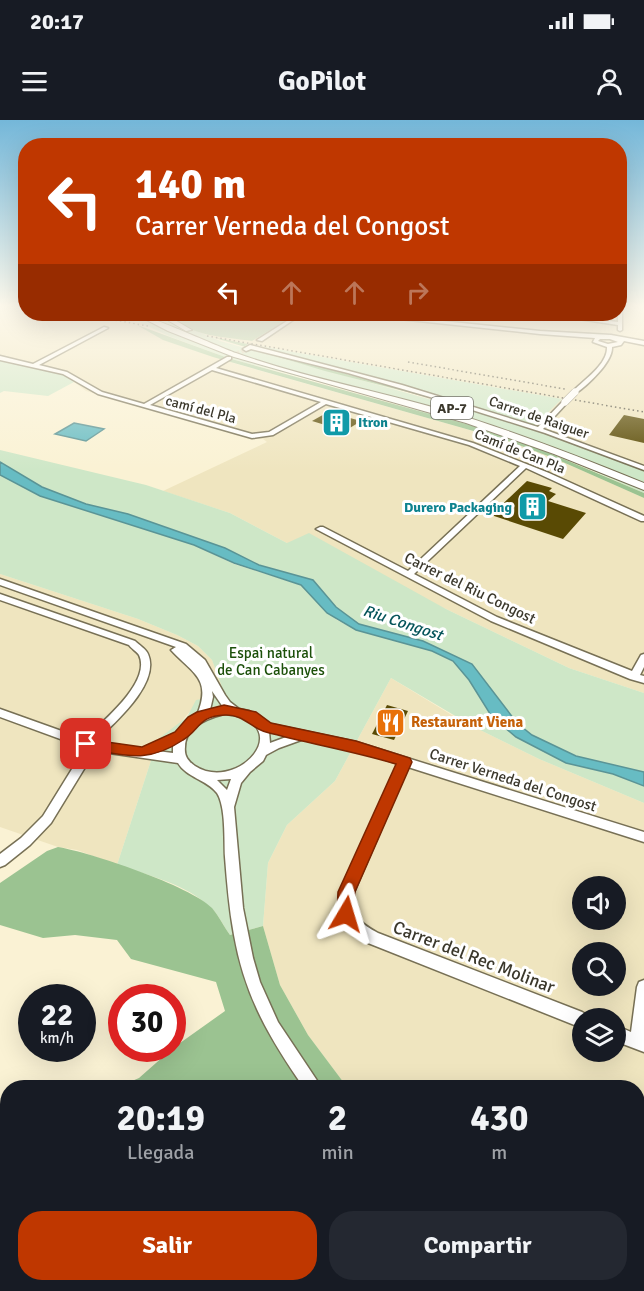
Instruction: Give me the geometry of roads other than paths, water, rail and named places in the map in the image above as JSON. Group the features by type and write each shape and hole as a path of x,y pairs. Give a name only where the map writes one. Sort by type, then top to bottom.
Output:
{"highway":[{"name":"AP-7","path":"254,361 484,425 589,463 644,487"},
{"name":"AP-7","path":"287,361 484,417 644,476"}],"street":[{"name":"camí del Pla","path":"11,361 69,374 87,388 144,406 259,436 271,434 325,402"},
{"path":"33,366 43,361"},
{"path":"144,406 225,361"},
{"name":"Carrer de Raiguer","path":"294,361 427,393 538,429 644,468"},
{"path":"538,429 606,361"},
{"name":"Camí de Can Pla","path":"211,368 454,439 525,465 644,519"},
{"path":"409,575 525,465"},
{"name":"Carrer del Riu Congost","path":"320,529 494,619 639,678"},
{"path":"0,582 183,646 205,664 222,702 235,711 257,720 266,735 263,753"},
{"path":"0,589 161,643 184,654 197,667 206,684 208,701 202,715"},
{"path":"0,597 132,643 145,654 148,668 142,683 89,745 61,799 46,821 0,861"},
{"path":"639,678 644,657"},
{"path":"143,753 180,736 193,721 202,715 224,710 235,711"},
{"path":"0,713 89,745 182,759"},
{"name":"Carrer Verneda del Congost","path":"257,720 267,727 356,746 644,837"},
{"path":"228,807 236,781 263,753 275,745 303,735"},
{"path":"180,736 178,752 182,759 222,791 228,807 235,897 245,952 262,1006 285,1047 308,1080"},
{"name":"Carrer del Rec Molinar","path":"405,762 347,892 345,904 348,921 357,930 373,938 572,1016"},
{"path":"202,774 226,775 249,767"},
{"path":"626,1037 641,1043 644,987"}],"water":[{"path":"74,423 104,429 86,441 55,434"},
{"path":"0,462 42,487 86,504 128,514 225,548 259,565 313,580 336,607 359,624 423,641 472,664 517,723 532,735 576,756 644,772 644,786 613,774 566,763 516,737 492,717 469,680 453,661 432,651 356,630 327,613 301,585 234,563 194,545 40,496 0,475"}],"railway":[{"path":"349,361 644,412"},
{"path":"408,362 565,389"}],"place":[{"name":"Itron","path":"337,422"},
{"name":"Durero Packaging","path":"533,507"},
{"name":"Restaurant Viena","path":"390,722"}],"water label":[{"name":"Riu Congost","path":"403,622"}],"park label":[{"name":"Espai natural de Can Cabanyes","path":"271,662"}]}
